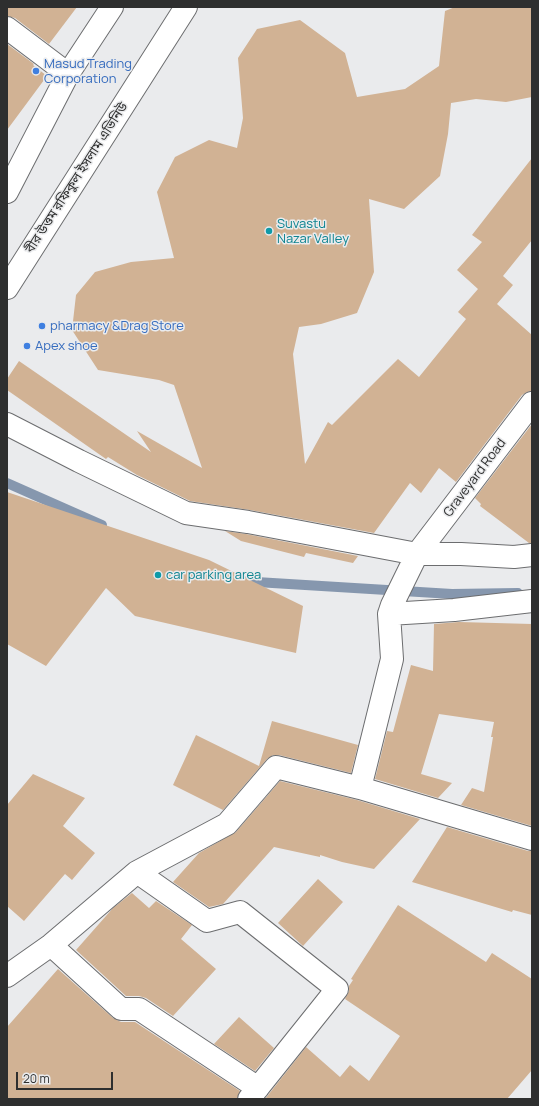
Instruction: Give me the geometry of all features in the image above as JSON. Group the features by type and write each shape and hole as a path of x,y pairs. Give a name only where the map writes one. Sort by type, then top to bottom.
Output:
{"street":[{"path":"7,192 68,74 112,7"},
{"name":"বীর উত্তম রফিকুল ইসলাম এভিনিউ","path":"7,288 186,7"},
{"path":"7,28 68,74"},
{"name":"Graveyard Road","path":"390,609 414,560 532,403"},
{"path":"7,424 186,513 248,522 414,560 460,554 514,557 532,555"},
{"path":"360,788 392,659 390,609 454,610 532,601"},
{"path":"7,976 51,945 137,872 227,824 276,768 360,788 532,838"},
{"path":"51,945 121,1008 139,1009 254,1093 337,989 240,912 207,921 137,872"}],"building":[{"path":"7,7 77,7 49,44 15,18 7,16"},
{"name":"Suvastu Nazar Valley","path":"455,7 532,7 532,97 506,102 476,99 451,103 448,134 440,176 404,209 369,199 374,272 357,313 321,324 299,327 293,354 305,464 328,422 332,425 398,359 419,377 466,319 458,312 478,289 457,270 482,242 472,235 532,158 532,240 503,276 513,285 497,304 532,335 532,391 522,395 456,482 439,468 421,493 410,483 374,533 250,510 190,501 137,475 108,457 106,459 7,390 7,379 19,361 151,452 137,431 202,468 174,385 159,380 98,370 72,330 76,295 95,272 131,262 174,258 157,192 175,157 209,140 237,148 243,118 238,58 257,29 300,20 345,53 357,97 405,89 439,66 445,11"},
{"path":"7,44 34,64 33,65 47,76 7,130"},
{"path":"532,424 532,543 529,543 480,506 481,504 475,498"},
{"name":"car parking area","path":"7,492 209,560 303,606 296,653 135,616 106,588 46,666 7,644"},
{"path":"225,531 358,556 353,563 306,553 304,557 241,541"},
{"path":"459,622 532,624 532,826 461,805 472,788 484,792 494,722 439,714 421,774 452,783 438,798 375,779 387,731 393,732 411,665 433,671 434,624"},
{"path":"272,721 358,745 351,773 279,755 273,755 267,759 223,810 173,785 196,735 259,766"},
{"path":"33,774 85,798 63,826 95,853 72,880 65,874 24,921 7,906 7,805"},
{"path":"280,781 357,800 420,819 374,869 342,862 320,855 320,857 274,847 223,904 209,907 173,882 199,853 236,832"},
{"path":"447,827 532,851 532,915 513,910 512,912 412,882"},
{"path":"318,879 343,902 303,946 278,923"},
{"path":"132,893 149,908 156,901 192,925 181,939 216,969 173,1016 146,998 139,996 126,996 76,950 113,908"},
{"path":"398,905 486,962 492,953 532,979 532,1070 507,1099 265,1099 306,1047 340,1077 350,1065 369,1081 400,1036 345,999 349,991 349,986 353,980 351,979"},
{"path":"58,969 113,1018 121,1022 135,1022 240,1091 237,1099 7,1099 7,1027"},
{"path":"239,1017 274,1048 255,1071 214,1044"}],"waterway":[{"path":"7,483 102,525"},
{"path":"240,581 452,594 518,593"}],"place":[{"name":"Masud Trading Corporation","path":"36,71"},
{"name":"Suvastu Nazar Valley","path":"269,231"},
{"name":"pharmacy &Drag Store","path":"42,326"},
{"name":"Apex shoe","path":"27,346"},
{"name":"car parking area","path":"158,575"}]}
